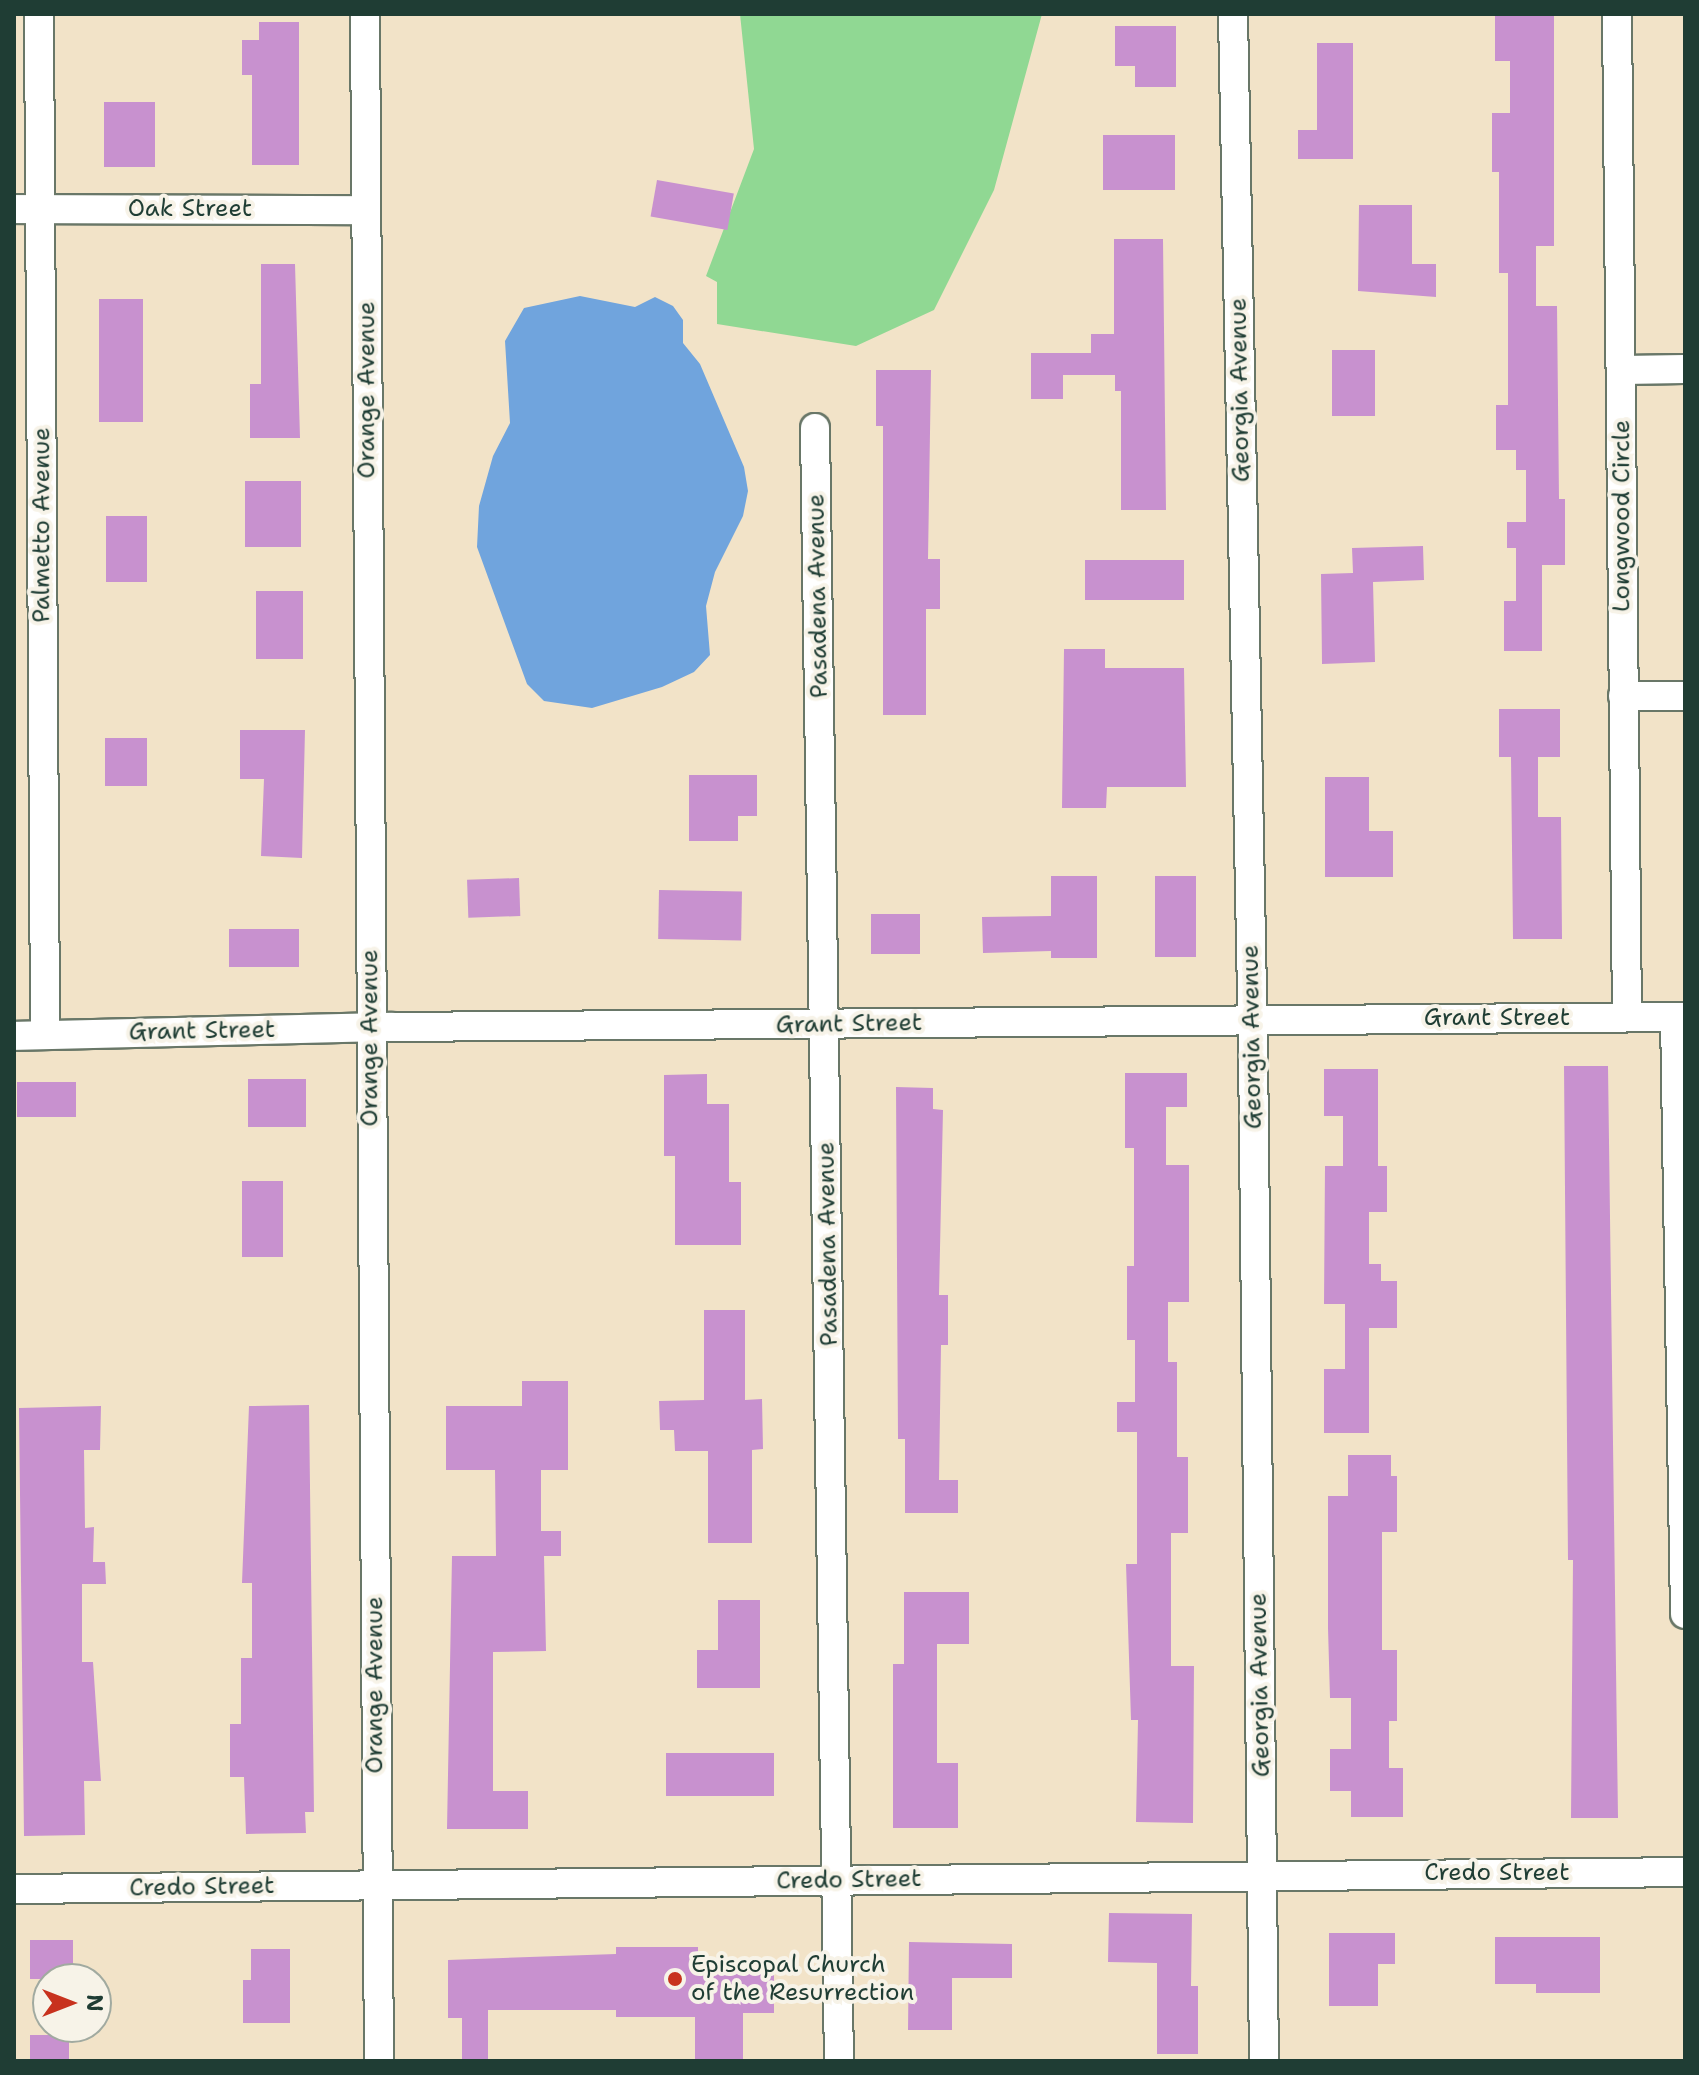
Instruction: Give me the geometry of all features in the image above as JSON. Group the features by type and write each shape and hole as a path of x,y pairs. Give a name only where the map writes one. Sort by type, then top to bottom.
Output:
{"street":[{"name":"Palmetto Avenue","path":"39,14 27,209 45,1035"},
{"name":"Orange Avenue","path":"365,14 369,1027 379,2061"},
{"name":"Georgia Avenue","path":"1233,14 1252,1019 1264,2061"},
{"name":"Longwood Circle","path":"1617,14 1627,1017"},
{"name":"Oak Street","path":"27,209 366,210"},
{"path":"1622,370 1685,369"},
{"name":"Pasadena Avenue","path":"815,428 839,2061"},
{"path":"1623,696 1685,696"},
{"name":"Grant Street","path":"14,1036 369,1027 1680,1017"},
{"path":"1680,1017 1685,1614"},
{"name":"Credo Street","path":"14,1889 1685,1872"}],"green space":[{"path":"740,14 1042,14 994,190 934,310 856,346 717,324 717,282 706,276 754,149"}],"water":[{"path":"580,296 635,307 655,297 673,306 683,320 683,343 700,364 744,467 748,491 743,516 715,572 706,606 710,655 694,672 662,687 592,708 544,701 527,684 477,547 479,506 493,456 510,423 505,341 524,308"}],"building":[{"path":"1495,15 1554,15 1554,246 1536,246 1536,306 1557,306 1559,499 1565,499 1565,565 1542,565 1542,651 1504,651 1504,601 1516,601 1516,548 1507,548 1507,522 1526,522 1526,470 1516,470 1516,450 1496,450 1496,405 1508,405 1508,273 1499,273 1499,172 1492,172 1492,113 1510,113 1510,61 1495,61"},
{"path":"259,22 299,22 299,165 252,165 252,75 242,75 242,40 259,40"},
{"path":"1115,26 1176,26 1176,87 1135,87 1135,66 1115,66"},
{"path":"1317,43 1353,43 1353,159 1298,159 1298,130 1317,130"},
{"path":"104,102 155,102 155,167 104,167"},
{"path":"1103,135 1175,135 1175,190 1103,190"},
{"path":"657,180 734,194 727,230 651,216"},
{"path":"1359,205 1412,205 1412,264 1436,264 1436,297 1358,291"},
{"path":"1114,239 1163,239 1166,510 1121,510 1121,391 1115,391 1115,375 1063,375 1063,399 1031,399 1031,353 1091,353 1091,334 1114,334"},
{"path":"261,264 295,264 300,438 250,438 250,384 261,384"},
{"path":"99,299 143,299 143,422 99,422"},
{"path":"1332,350 1375,350 1375,416 1332,416"},
{"path":"876,370 931,370 928,559 940,559 940,609 926,609 926,715 883,715 883,426 876,426"},
{"path":"245,481 301,481 301,547 245,547"},
{"path":"106,516 147,516 147,582 106,582"},
{"path":"1423,546 1424,580 1373,582 1375,662 1322,664 1321,574 1353,573 1352,548"},
{"path":"1085,560 1184,560 1184,600 1085,600"},
{"path":"256,591 303,591 303,659 256,659"},
{"path":"1064,649 1105,649 1105,668 1184,668 1186,787 1107,787 1106,808 1062,808"},
{"path":"1499,709 1560,709 1560,757 1538,757 1538,817 1561,817 1562,939 1513,939 1511,757 1499,757"},
{"path":"240,730 305,730 302,858 261,856 264,779 240,779"},
{"path":"105,738 147,738 147,786 105,786"},
{"path":"689,775 757,775 757,816 738,816 738,841 689,841"},
{"path":"1325,777 1369,777 1369,831 1393,831 1393,877 1325,877"},
{"path":"1051,876 1097,876 1097,958 1051,958 1051,951 983,953 982,917 1051,916"},
{"path":"1155,876 1196,876 1196,957 1155,957"},
{"path":"519,878 520,916 468,918 467,880"},
{"path":"659,890 742,891 741,940 658,939"},
{"path":"871,914 920,914 920,954 871,954"},
{"path":"229,929 299,929 299,967 229,967"},
{"path":"1564,1066 1608,1066 1618,1818 1571,1818 1573,1560 1568,1560"},
{"path":"1324,1069 1378,1069 1378,1166 1387,1166 1387,1212 1369,1212 1369,1264 1381,1264 1381,1281 1397,1281 1397,1328 1369,1328 1369,1433 1324,1433 1324,1369 1345,1369 1345,1304 1324,1304 1325,1166 1343,1166 1343,1116 1324,1116"},
{"path":"1125,1073 1187,1073 1187,1107 1166,1107 1166,1165 1189,1165 1189,1302 1168,1302 1168,1362 1177,1362 1177,1457 1188,1457 1188,1533 1171,1533 1171,1666 1194,1666 1193,1823 1136,1822 1138,1720 1131,1720 1126,1564 1137,1564 1137,1432 1117,1432 1117,1402 1135,1402 1135,1340 1127,1340 1127,1266 1134,1266 1134,1148 1125,1148"},
{"path":"707,1074 707,1104 729,1104 729,1182 741,1182 741,1245 675,1245 675,1156 664,1156 664,1075"},
{"path":"248,1079 306,1079 306,1127 248,1127"},
{"path":"17,1082 76,1082 76,1117 17,1117"},
{"path":"896,1087 933,1088 933,1109 943,1110 939,1295 948,1295 948,1345 941,1345 939,1480 958,1480 958,1513 905,1513 905,1439 898,1439"},
{"path":"242,1181 283,1181 283,1257 242,1257"},
{"path":"704,1310 745,1310 745,1400 762,1399 763,1449 752,1450 752,1543 708,1543 708,1451 675,1451 674,1430 660,1430 659,1401 704,1400"},
{"path":"522,1381 568,1381 568,1470 541,1470 541,1531 561,1531 561,1556 544,1556 546,1651 493,1652 493,1791 528,1791 528,1829 447,1829 452,1556 496,1556 495,1470 446,1470 446,1406 522,1406"},
{"path":"309,1405 314,1812 305,1812 306,1833 246,1834 244,1777 230,1777 230,1724 241,1724 241,1658 252,1658 252,1583 242,1583 249,1406"},
{"path":"101,1406 100,1450 84,1450 85,1528 94,1527 93,1562 105,1562 106,1584 82,1584 82,1662 93,1662 101,1781 84,1781 85,1835 24,1836 19,1408"},
{"path":"1348,1455 1391,1455 1391,1476 1397,1476 1397,1532 1382,1532 1382,1650 1397,1650 1397,1721 1389,1721 1389,1768 1403,1768 1403,1817 1351,1817 1351,1791 1330,1791 1330,1749 1351,1749 1351,1698 1330,1698 1328,1628 1328,1496 1348,1496"},
{"path":"904,1592 969,1592 969,1644 937,1644 937,1763 958,1763 958,1828 893,1828 893,1664 904,1664"},
{"path":"718,1600 760,1600 760,1688 697,1688 697,1650 718,1650"},
{"path":"666,1753 774,1753 774,1796 666,1796"},
{"path":"1109,1913 1192,1914 1191,1986 1198,1986 1198,2054 1157,2054 1157,1963 1108,1962"},
{"path":"1329,1933 1395,1933 1395,1964 1378,1964 1378,2006 1329,2006"},
{"path":"1495,1937 1600,1937 1600,1993 1536,1993 1536,1984 1495,1984"},
{"path":"30,1940 73,1940 73,1963 32,1963 30,1979"},
{"path":"909,1942 1012,1944 1012,1978 952,1978 952,2030 908,2030"},
{"path":"616,1947 698,1947 698,1960 774,1960 774,2013 743,2013 743,2061 695,2061 695,2017 616,2017 616,2010 488,2010 488,2061 462,2061 462,2018 448,2018 448,1960 616,1954"},
{"path":"251,1949 290,1949 290,2023 243,2023 243,1980 251,1980"},
{"path":"30,2035 32,2043 69,2043 69,2061 30,2061"}],"place":[{"name":"Episcopal Church of the Resurrection","path":"675,1979"}]}
